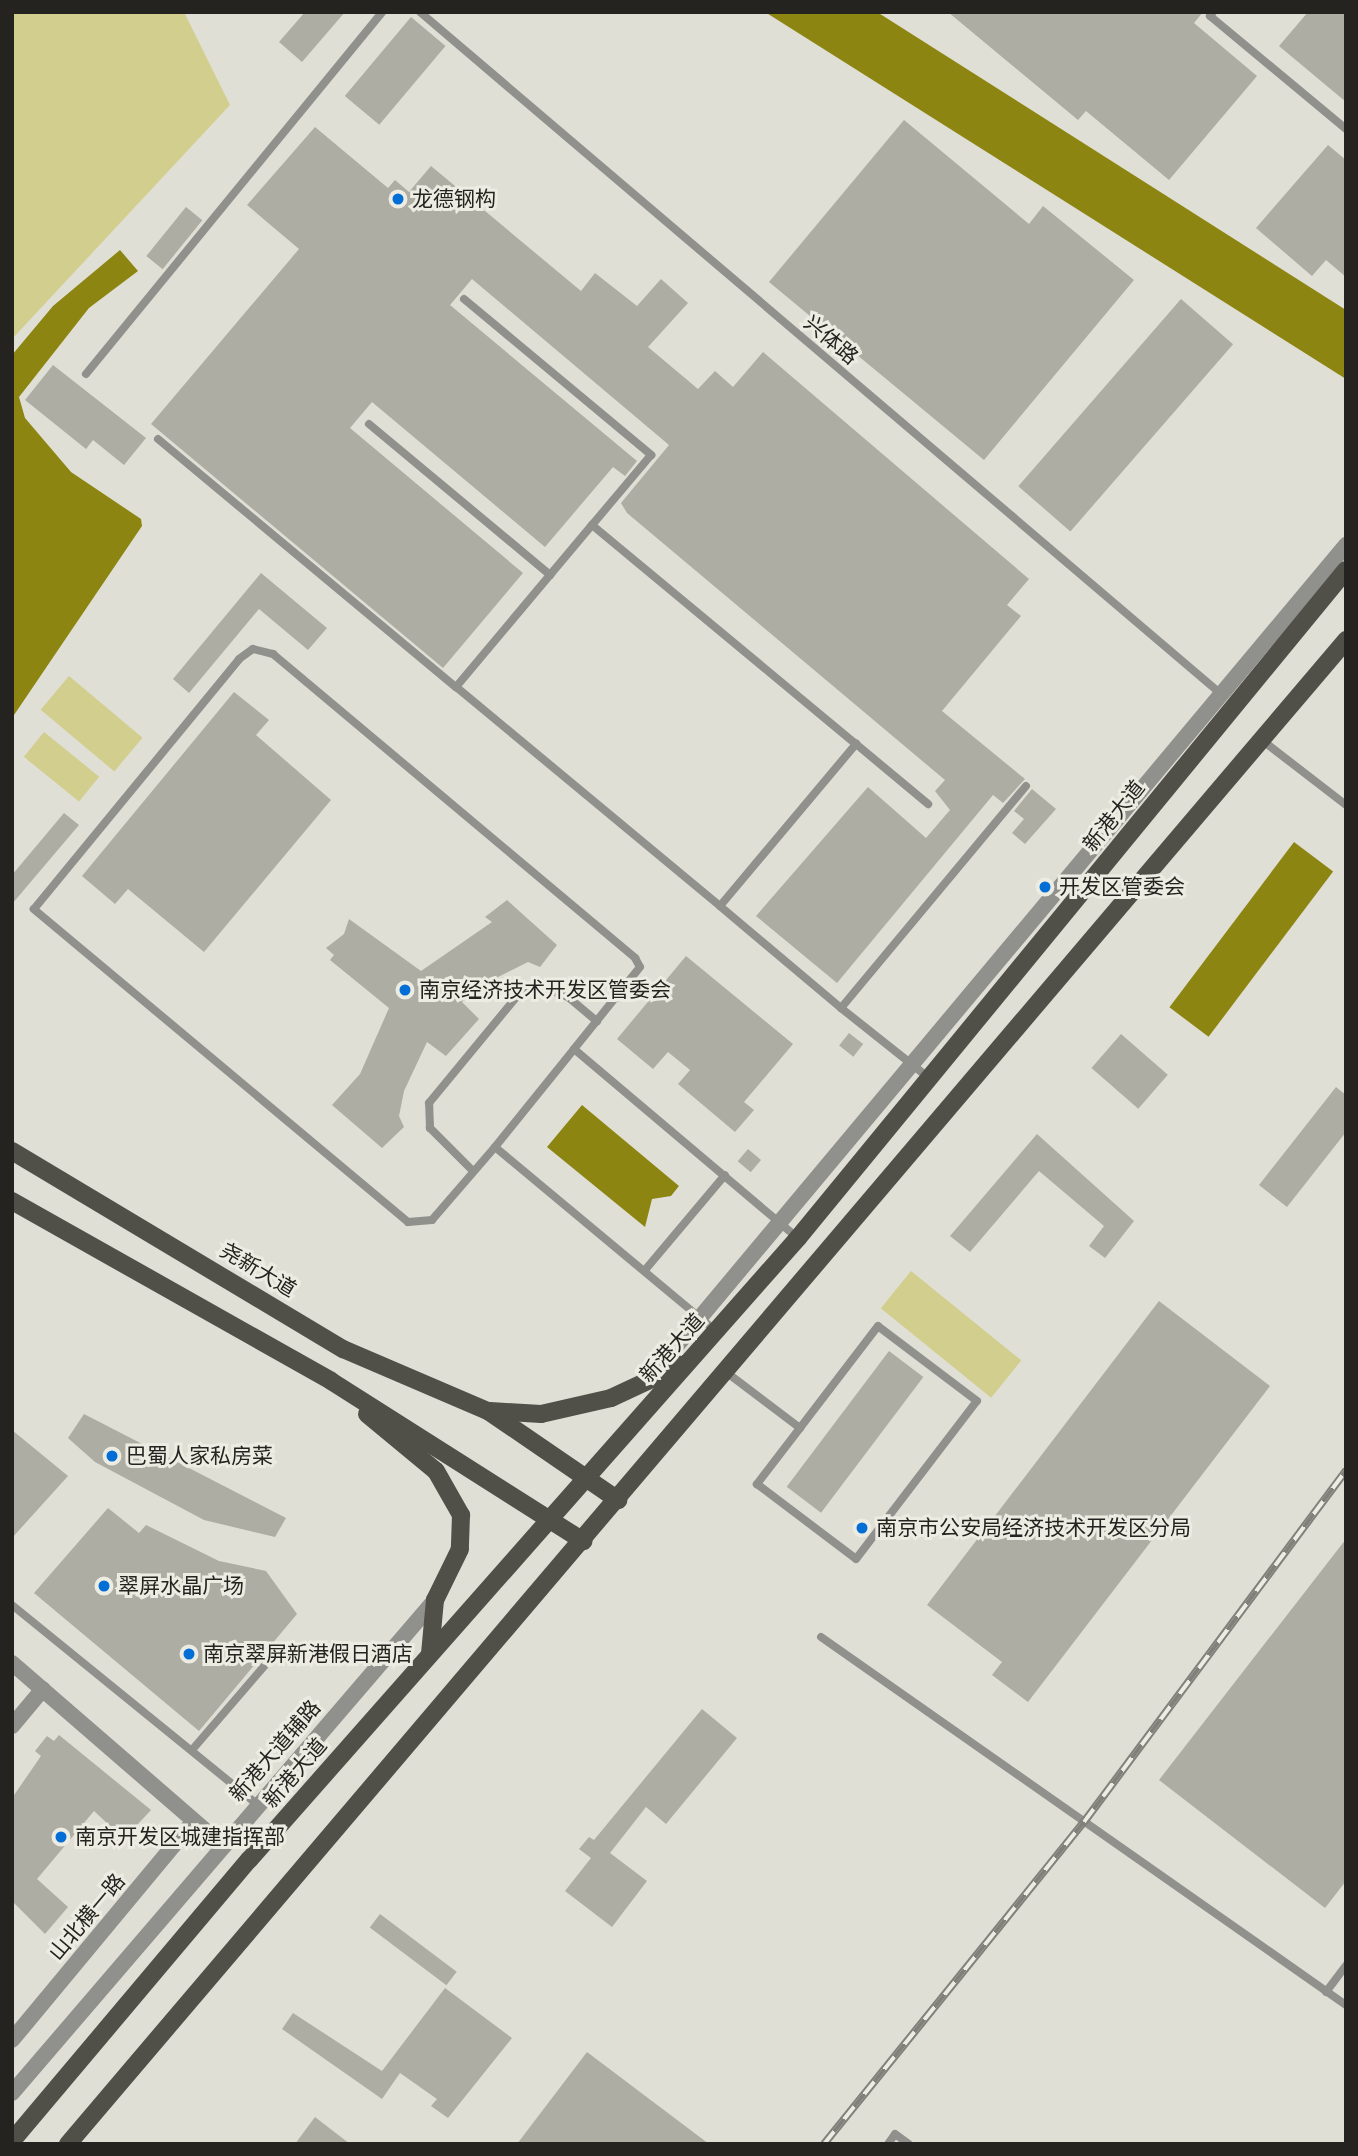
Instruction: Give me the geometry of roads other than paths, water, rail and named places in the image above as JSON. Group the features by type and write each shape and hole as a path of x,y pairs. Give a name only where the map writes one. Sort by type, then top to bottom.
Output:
{"main road":[{"name":"新港大道","path":"12,2141 430,1654 718,1332 798,1238 1346,570"},
{"path":"68,2144 1263,741 1346,640"},
{"name":"尧新大道","path":"12,1151 344,1349 488,1410 618,1500"},
{"path":"12,1201 331,1381 551,1516 583,1541"},
{"name":"尧新大道","path":"488,1410 541,1414 611,1398 690,1362"},
{"path":"331,1381 436,1471 461,1516 460,1549 435,1600 430,1654"}],"street":[{"path":"647,1382 1346,545"},
{"name":"新港大道辅路","path":"12,2093 221,1843 435,1600"},
{"path":"12,1663 193,1822 221,1843"},
{"path":"12,1726 43,1689"},
{"name":"山北横一路","path":"12,2040 193,1822"}],"lane":[{"path":"86,374 382,12"},
{"name":"兴体路","path":"420,12 1221,694"},
{"path":"1213,12 1210,16 1346,129"},
{"path":"456,687 651,455 464,299"},
{"path":"369,424 550,575"},
{"path":"158,439 929,1078"},
{"path":"592,525 928,804"},
{"path":"253,649 273,654 635,958 640,967 574,1049 432,1220 408,1223 34,909 253,649"},
{"path":"1263,741 1346,804"},
{"path":"719,906 856,744"},
{"path":"841,1007 1026,786"},
{"path":"473,1171 430,1128 429,1103 519,994 539,986 568,997 597,1021"},
{"path":"574,1049 798,1238"},
{"path":"495,1147 718,1332"},
{"path":"645,1270 725,1175"},
{"path":"878,1326 977,1401 856,1559 757,1484 800,1428 878,1326"},
{"path":"726,1372 800,1428"},
{"path":"12,1605 257,1804"},
{"path":"821,1637 1346,2006"},
{"path":"191,1750 266,1664"},
{"path":"1326,1992 1346,1965"},
{"path":"888,2144 895,2134 909,2144"}],"railway":[{"path":"824,2144 1084,1822 1346,1470"}],"place":[{"name":"龙德钢构","path":"398,199"},
{"name":"开发区管委会","path":"1045,887"},
{"name":"南京经济技术开发区管委会","path":"405,990"},
{"name":"巴蜀人家私房菜","path":"112,1456"},
{"name":"南京市公安局经济技术开发区分局","path":"862,1528"},
{"name":"翠屏水晶广场","path":"104,1586"},
{"name":"南京翠屏新港假日酒店","path":"189,1654"},
{"name":"南京开发区城建指挥部","path":"61,1837"}]}
